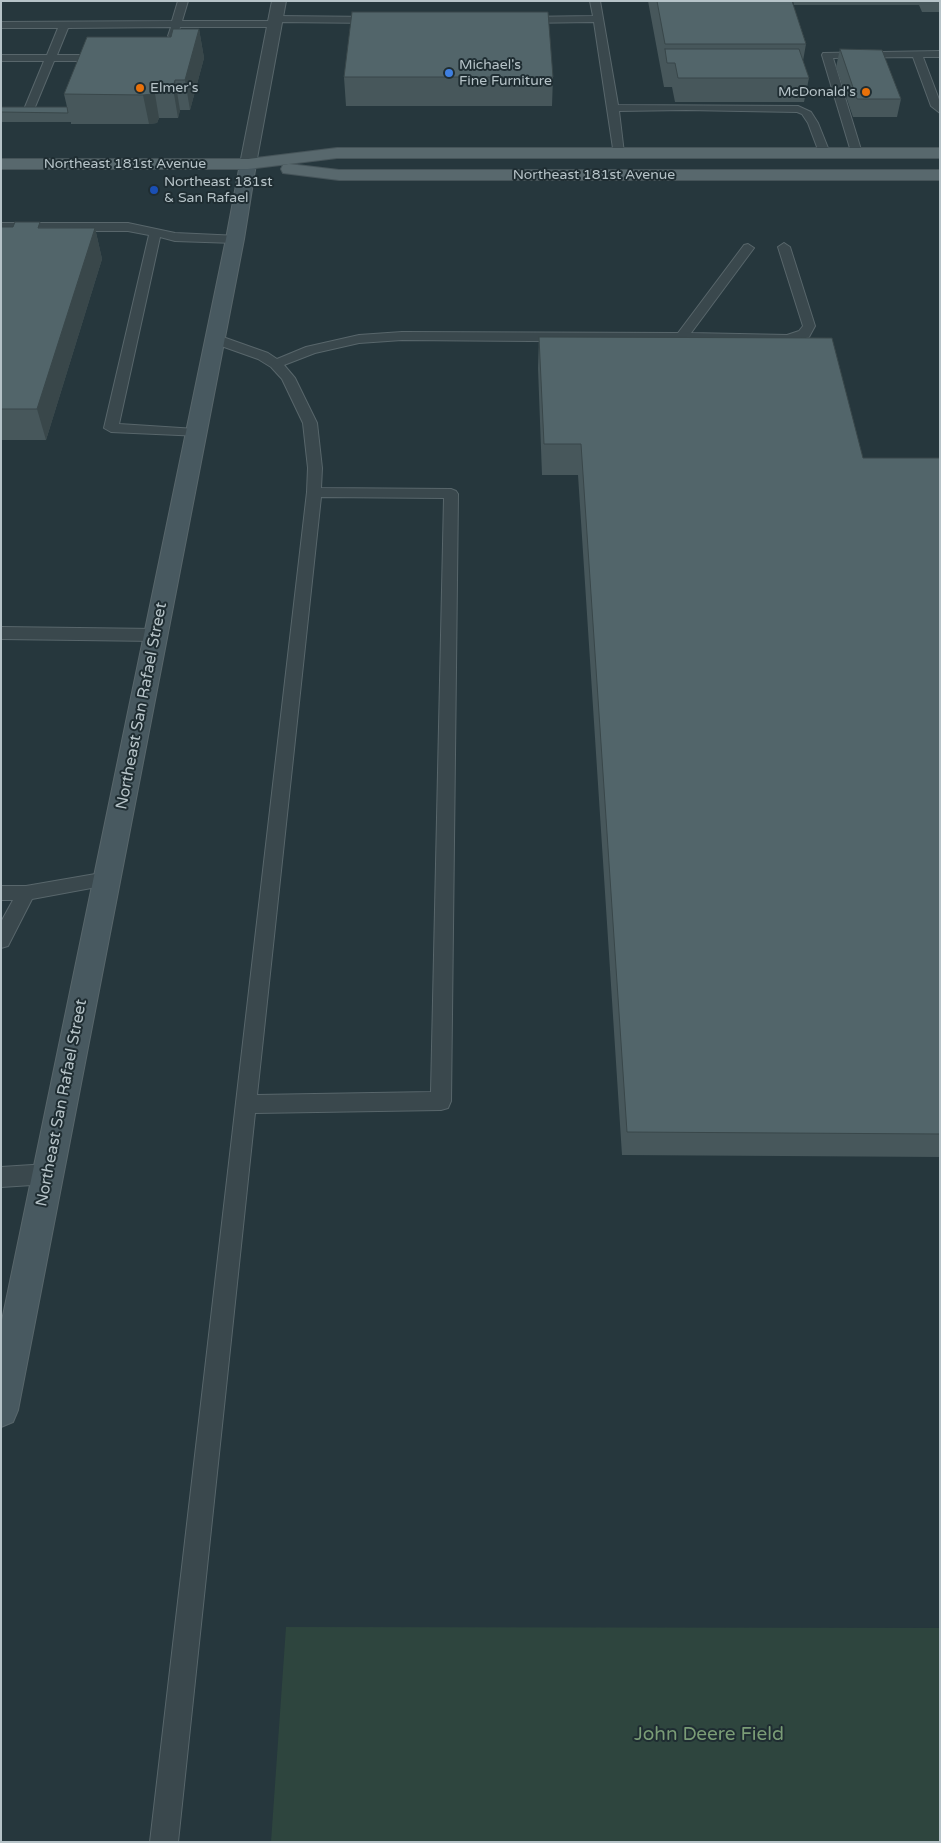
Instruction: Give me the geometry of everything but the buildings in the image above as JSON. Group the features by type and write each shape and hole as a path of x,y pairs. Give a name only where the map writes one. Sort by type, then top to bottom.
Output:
{"main road":[{"name":"Northeast 181st Avenue","path":"248,164 337,153 940,153"},
{"name":"Northeast 181st Avenue","path":"1,164 248,164 339,175 940,175"}],"street":[{"name":"Northeast San Rafael Street","path":"1,1410 8,1347 48,1174 236,240 248,164 279,1"}],"lane":[{"path":"170,50 183,1"},
{"path":"595,1 613,108 618,153"},
{"path":"512,20 597,19"},
{"path":"1,25 176,25 385,20"},
{"path":"30,107 64,25"},
{"path":"917,54 936,106 940,110"},
{"path":"856,153 827,55 940,54"},
{"path":"1,58 109,58"},
{"path":"613,108 798,110 806,112 813,123 824,153"},
{"path":"1,227 128,227 175,237 236,240"},
{"path":"155,233 111,428 196,433"},
{"path":"276,364 311,350 359,339 402,336 788,339 804,334 808,326 784,247"},
{"path":"682,337 748,248"},
{"path":"164,1842 247,1104 314,492 315,468 310,422 288,378 276,364 263,356 215,340"},
{"path":"247,1104 442,1101 451,494 314,492"},
{"path":"1,633 156,635"},
{"path":"1,893 26,893 107,879"},
{"path":"1,940 26,893"},
{"path":"1,1177 48,1174"}],"green space":[{"name":"John Deere Field","path":"286,1627 940,1628 940,1842 271,1842"}],"place":[{"name":"Michael's Fine Furniture","path":"449,73"},
{"name":"Elmer's","path":"140,88"},
{"name":"McDonald's","path":"866,92"},
{"name":"Northeast 181st & San Rafael","path":"154,190"}]}
